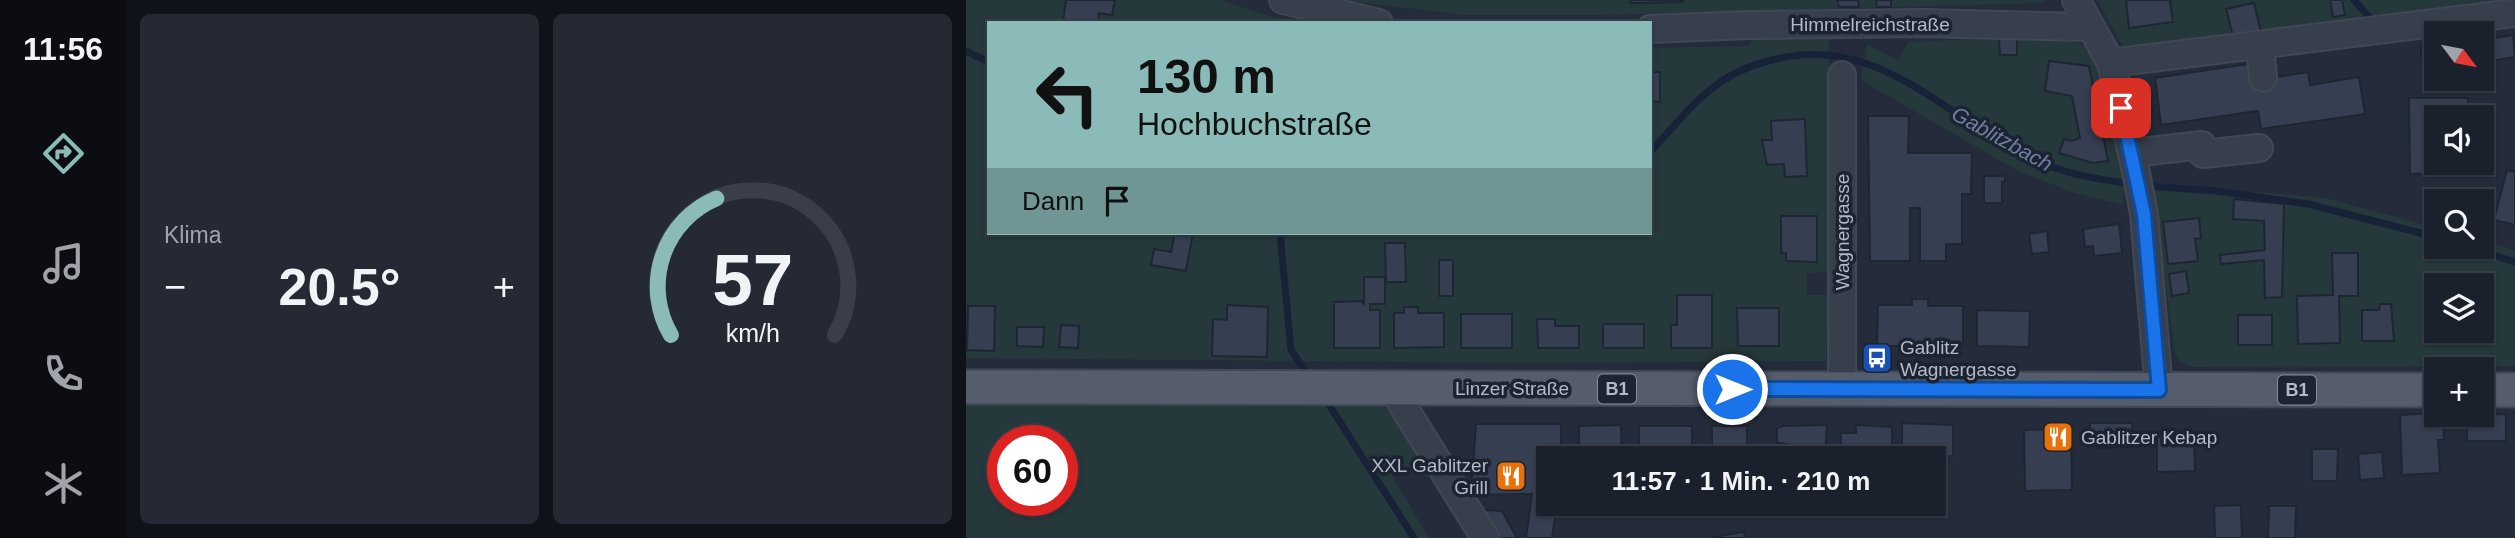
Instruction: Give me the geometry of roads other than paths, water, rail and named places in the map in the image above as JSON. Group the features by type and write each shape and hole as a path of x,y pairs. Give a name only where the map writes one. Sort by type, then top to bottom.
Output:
{"main road":[{"name":"Linzer Straße","path":"966,387 2424,390"},
{"path":"2494,390 2515,390"}],"street":[{"path":"1283,0 1371,21"},
{"path":"2076,0 2111,63 2133,160 2144,214 2159,390"},
{"path":"2111,63 2260,47 2515,13"},
{"name":"Himmelreichstraße","path":"1652,29 1922,23 2089,27"},
{"path":"2260,47 2263,78"},
{"name":"Wagnergasse","path":"1842,75 1842,389"},
{"path":"2133,160 2202,145 2203,153 2259,148"},
{"path":"1392,388 1485,538"}],"waterway":[{"path":"2354,0 2369,17"},
{"name":"Gablitzbach","path":"966,51 987,61"},
{"name":"Gablitzbach","path":"1652,150 1693,105 1729,77 1748,67 1776,59 1812,54 1845,58 1876,67 1934,98 1991,136 2049,166 2089,177 2133,184"},
{"name":"Gablitzbach","path":"2145,186 2217,191 2308,204 2424,234"},
{"path":"1280,235 1291,350 1311,379"},
{"name":"Gablitzbach","path":"2494,255 2515,262"},
{"path":"1324,397 1414,538"}],"place":[{"name":"Gablitz Wagnergasse","path":"1877,358"},
{"name":"Gablitzer Kebap","path":"2058,437"},
{"name":"XXL Gablitzer Grill","path":"1511,476"}]}
